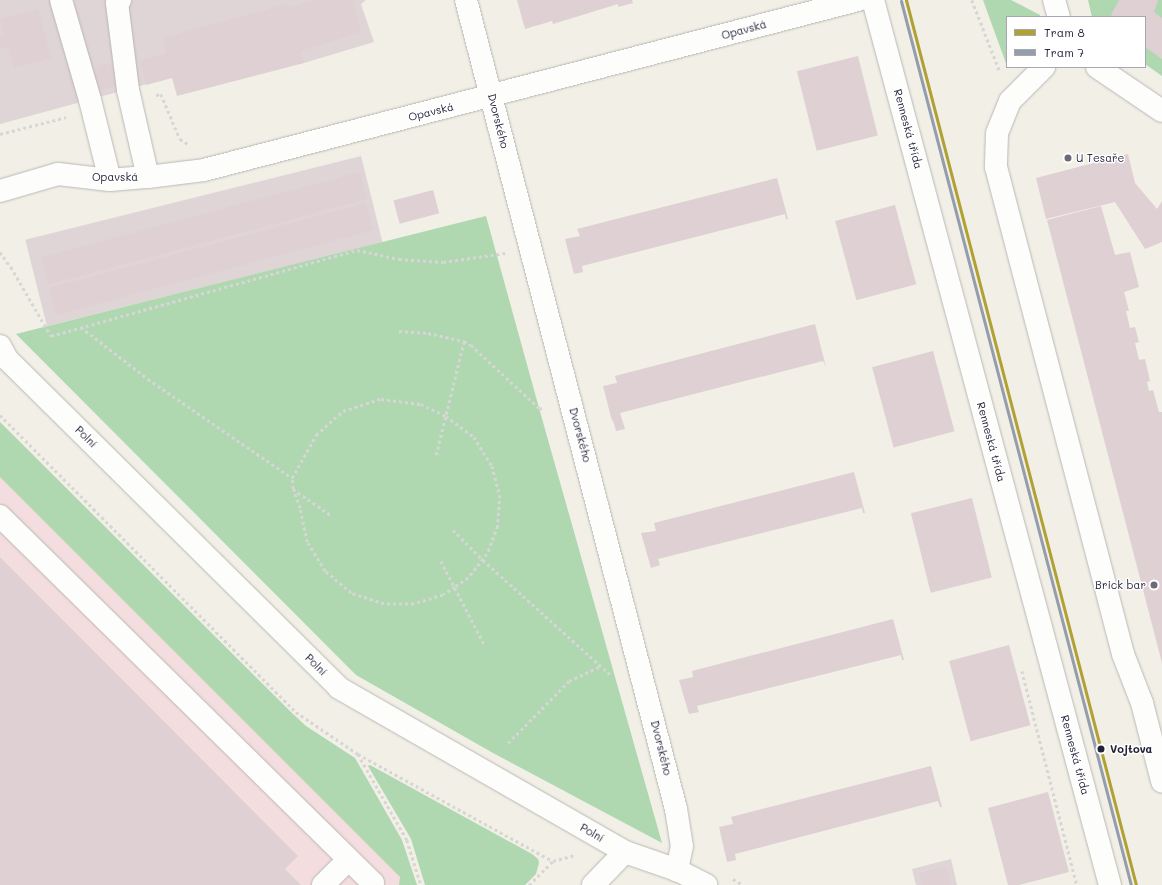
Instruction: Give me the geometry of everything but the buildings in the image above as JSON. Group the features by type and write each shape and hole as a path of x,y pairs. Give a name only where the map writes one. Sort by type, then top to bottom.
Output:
{"street":[{"path":"61,0 93,111 110,180"},
{"name":"Dvorského","path":"466,0 647,693 676,810 682,846 677,870"},
{"name":"Opavská","path":"0,191 58,174 110,180 204,170 858,0"},
{"name":"Renneská třída","path":"873,0 1110,885"},
{"path":"1054,0 1059,16"},
{"path":"118,1 131,102 148,177"},
{"path":"1043,68 1010,101 997,134 996,167 1123,654 1142,703 1162,781"},
{"path":"1098,68 1162,111"},
{"name":"Polní","path":"0,346 7,359 340,688 625,852 677,870 706,885"},
{"path":"0,516 372,883 372,885"},
{"path":"593,885 625,852"},
{"path":"323,885 348,860"}],"path":[{"path":"972,0 1010,101"},
{"path":"131,102 161,94 180,139 186,144 193,145"},
{"path":"0,134 93,111"},
{"path":"0,252 11,267 51,336 357,250 399,259 443,262 531,249"},
{"path":"80,327 148,379 292,478"},
{"path":"399,331 428,333 464,341 471,345 540,408 574,415"},
{"path":"436,455 464,341"},
{"path":"381,399 421,404 446,416 474,437 492,466 496,480 500,495 498,526 487,554 468,578 455,587 443,595 414,604 384,604 351,592 325,571 307,542 300,508 293,489 292,478 316,435 344,411 381,399"},
{"path":"0,415 296,712 358,754 553,861"},
{"path":"293,489 332,516"},
{"path":"453,530 482,560 616,679 647,693"},
{"path":"441,560 484,644"},
{"path":"508,743 570,681 601,666"},
{"path":"358,754 407,840 421,885"},
{"path":"529,885 553,861 576,855"}],"shaded area":[{"path":"0,0 366,0 361,4 374,42 304,63 173,77 0,124"},
{"path":"361,156 383,242 47,326 25,240"},
{"path":"0,429 410,885 0,885"},
{"path":"951,859 957,885 916,885 912,869"}],"green space":[{"path":"983,0 1011,0 1040,15 1006,16 1006,63"},
{"path":"1088,0 1162,0 1162,76 1146,65 1146,16 1092,16"},
{"path":"486,216 662,843 493,753 356,675 16,334"},
{"path":"0,422 293,714 306,726 355,758 402,840 417,885 399,885 400,877 0,477"},
{"path":"370,765 532,854 538,859 539,863 536,874 525,885 425,885 411,839 368,766"}],"tram line":[{"name":"8","path":"906,0 1136,885"},
{"name":"7","path":"901,1 1131,885"}],"place":[{"name":"U Tesaře","path":"1068,158"},
{"name":"Brick bar","path":"1154,585"},
{"name":"Vojtova","path":"1101,749"}]}
